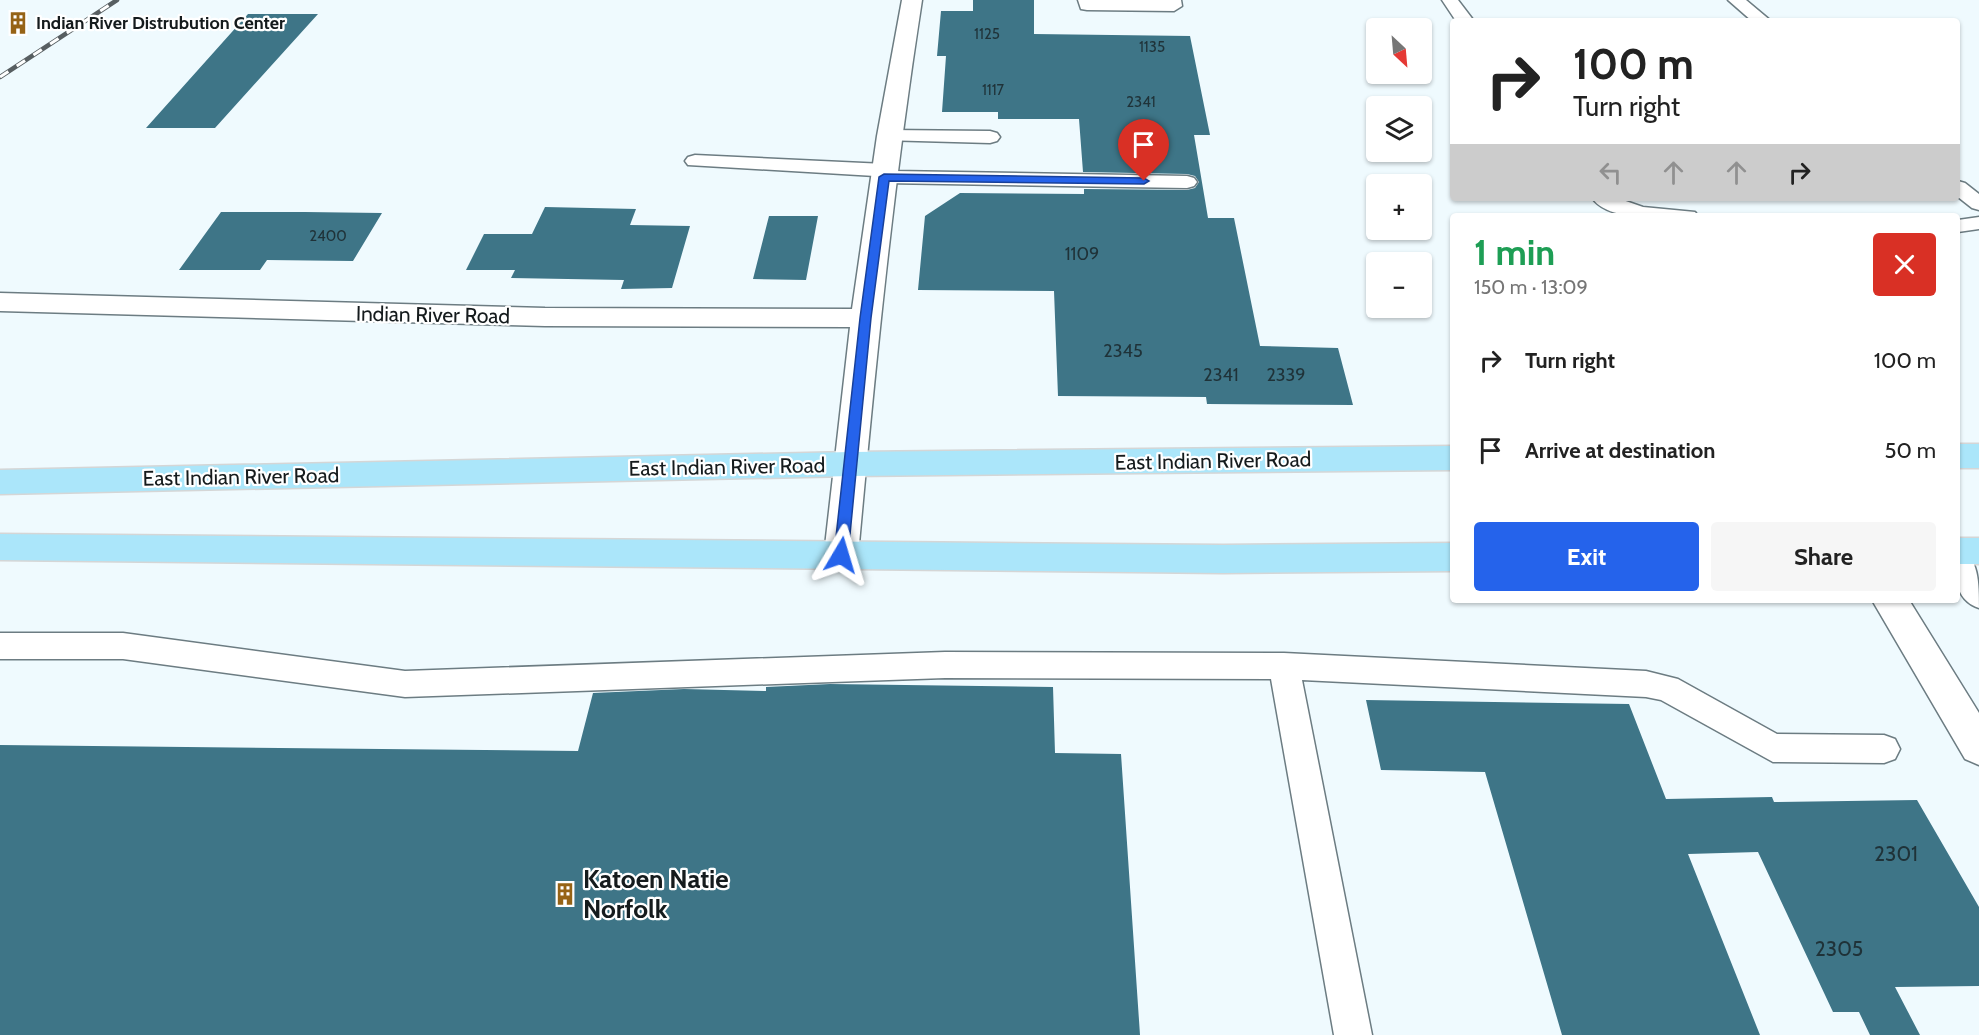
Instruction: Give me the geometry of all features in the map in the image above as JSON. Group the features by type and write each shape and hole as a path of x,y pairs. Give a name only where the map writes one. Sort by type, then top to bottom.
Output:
{"main road":[{"path":"1960,456 1979,456"},
{"name":"East Indian River Road","path":"0,482 851,464 1450,458"},
{"path":"0,547 1223,559 1450,557"},
{"path":"1960,551 1979,551"}],"street":[{"path":"841,555 884,174 912,0"},
{"name":"Indian River Road","path":"0,302 545,317 866,318"},
{"path":"1960,564 1979,594"},
{"path":"1892,603 1979,747"}],"lane":[{"path":"1086,0 1087,5 1174,6 1173,0"},
{"path":"1450,0 1463,18"},
{"path":"1736,0 1758,18"},
{"path":"889,136 990,136"},
{"path":"695,161 884,174 1187,182"},
{"path":"1960,189 1979,204"},
{"path":"1608,201 1636,212 1649,213"},
{"path":"1960,225 1979,223"},
{"path":"0,646 123,646 405,684 945,665 1284,666 1646,684 1666,688 1773,748 1884,749"},
{"path":"1284,666 1353,1035"}],"building":[{"path":"973,0 1034,0 1034,34 1190,36 1210,135 1194,135 1208,218 1234,218 1260,346 1338,348 1353,405 1207,404 1206,397 1058,396 1054,291 918,290 925,216 960,193 1084,194 1084,189 1187,190 1195,188 1199,182 1195,176 1187,174 1083,172 1079,119 998,119 998,112 942,112 946,56 937,56 941,11 973,11"},
{"path":"248,14 318,14 215,128 146,128"},
{"path":"545,207 636,209 630,225 690,226 672,288 621,289 624,280 511,278 515,270 466,270 484,234 532,234"},
{"path":"221,212 382,213 353,261 267,260 260,270 179,270"},
{"path":"769,216 818,216 806,280 753,279"},
{"name":"Katoen Natie Norfolk","path":"830,684 1053,687 1055,753 1121,754 1140,1035 0,1035 0,745 578,751 593,693 684,689 766,691 766,687"},
{"path":"1366,700 1629,704 1666,799 1772,797 1774,802 1917,800 1979,907 1979,986 1895,987 1920,1035 1870,1035 1859,1012 1833,1012 1758,852 1688,854 1760,1035 1562,1035 1485,772 1381,770"}],"railway":[{"path":"0,77 117,0"}],"place":[{"name":"Indian River Distrubution Center","path":"18,23"},
{"name":"Katoen Natie Norfolk","path":"565,894"}],"route":[{"path":"841,555 866,318 884,177 1144,181"}]}
